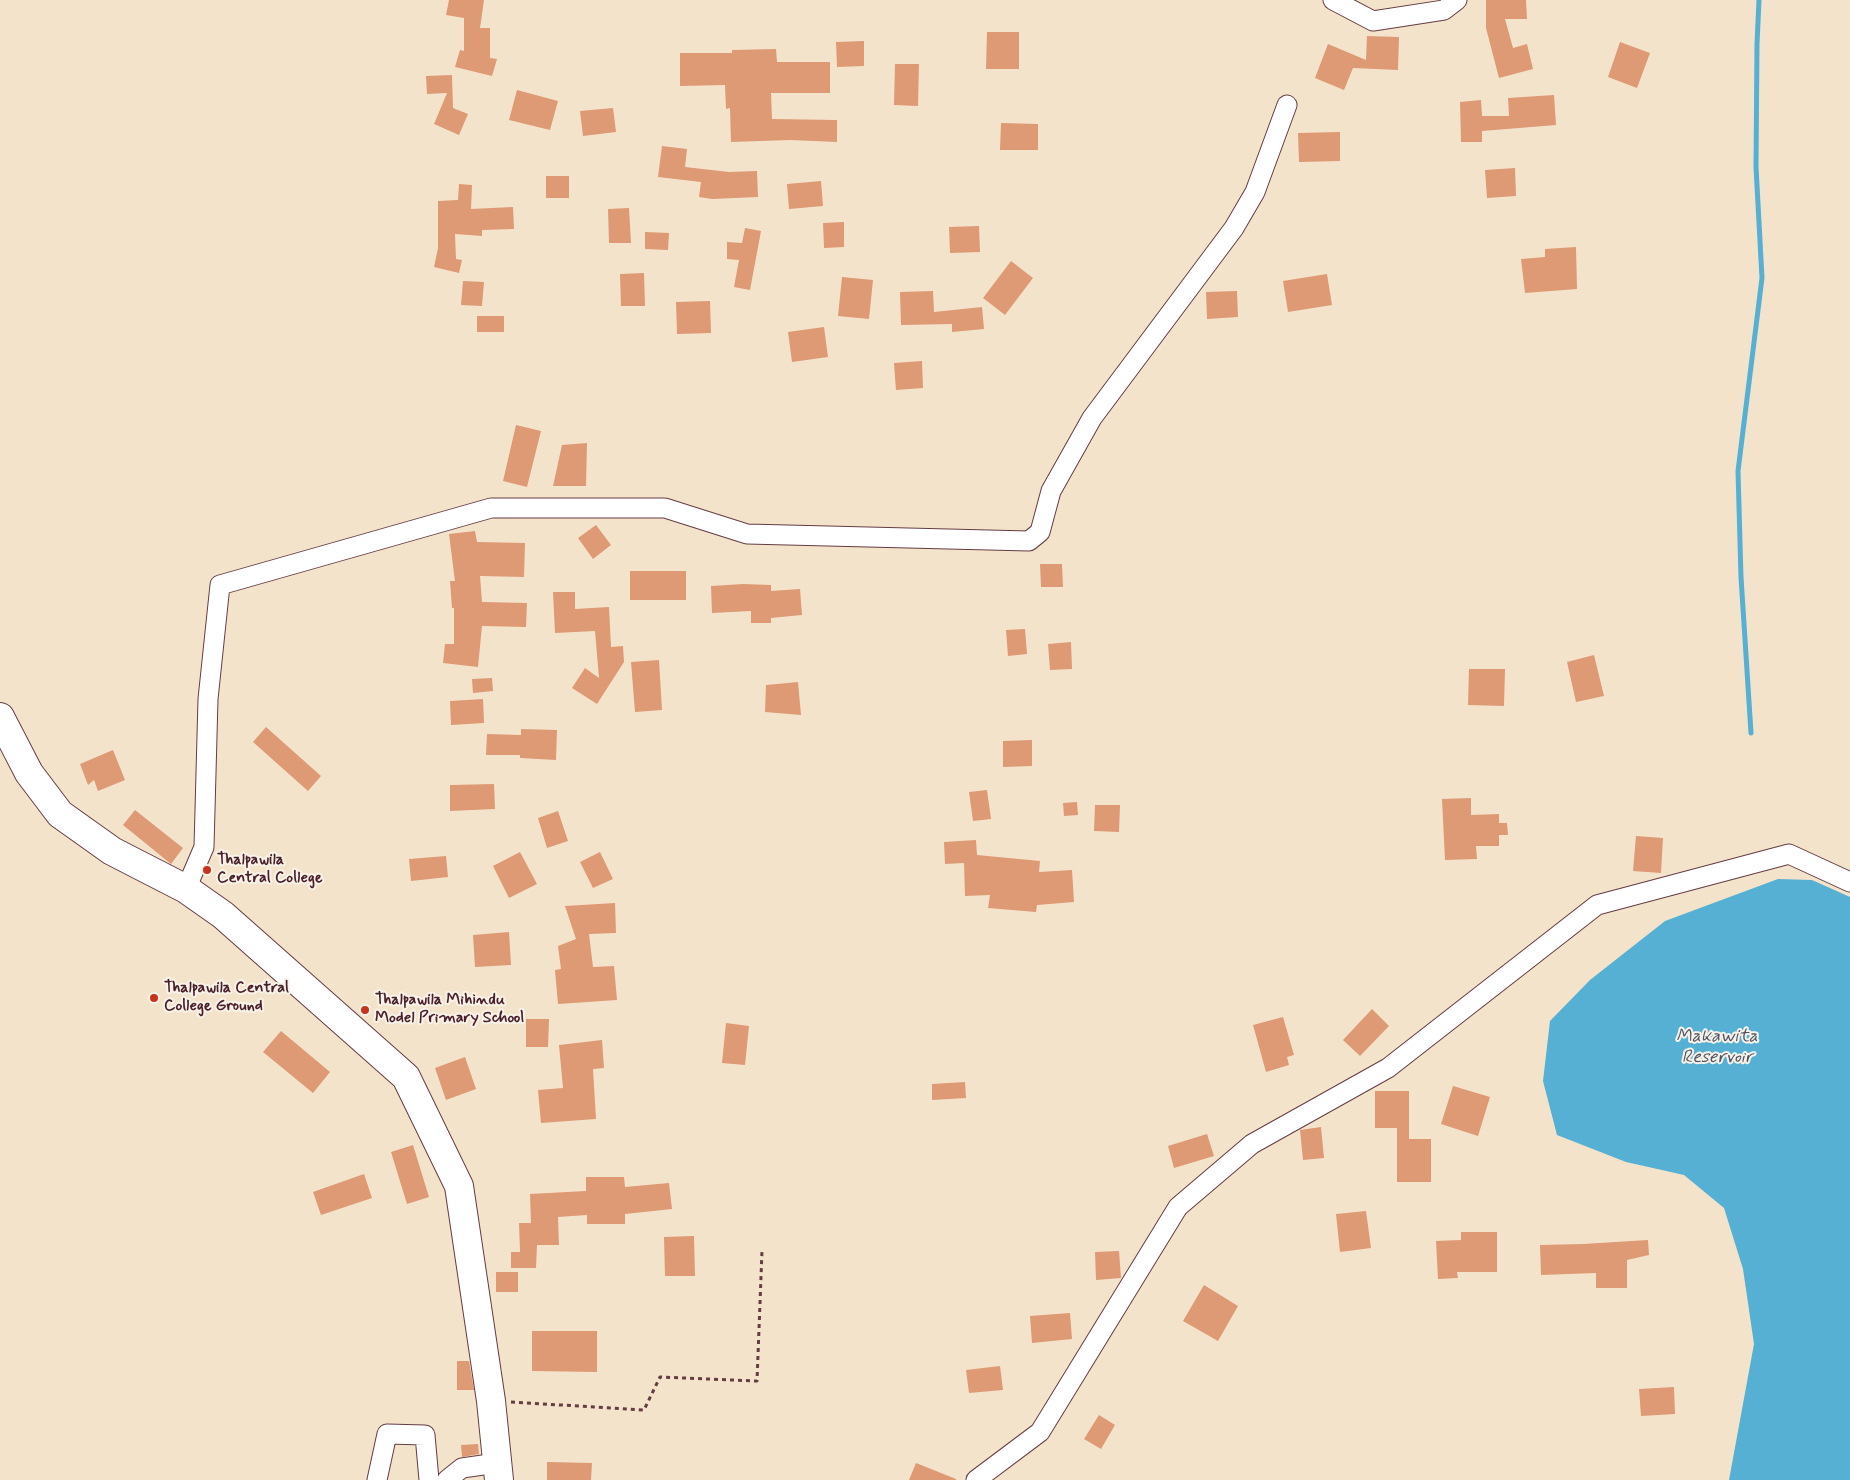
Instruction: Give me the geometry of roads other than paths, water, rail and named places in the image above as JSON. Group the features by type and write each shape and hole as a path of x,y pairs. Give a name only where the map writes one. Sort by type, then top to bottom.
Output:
{"main road":[{"path":"0,717 29,773 60,814 112,851 186,889 223,916 406,1077 459,1186 491,1401 498,1472"}],"street":[{"path":"1332,0 1373,21 1444,10 1457,0"},
{"path":"186,889 204,847 208,699 220,585 491,508 665,508 747,534 1029,541 1040,532 1051,491 1092,418 1234,228 1255,192 1287,105"},
{"path":"976,1480 1040,1432 1178,1207 1252,1144 1388,1068 1597,905 1789,854 1850,882"},
{"path":"377,1480 387,1434 425,1434 429,1480"},
{"path":"447,1480 462,1468 498,1472"}],"water":[{"name":"Makawita Reservoir","path":"1778,879 1812,880 1850,897 1850,1480 1729,1480 1754,1344 1743,1269 1724,1208 1684,1175 1626,1162 1557,1135 1543,1081 1550,1021 1590,980 1665,921"}],"waterway":[{"path":"1751,733 1741,577 1738,471 1762,278 1756,167 1759,0"}],"place":[{"name":"Thalpawila Central College","path":"207,870"},
{"name":"Thalpawila Central College Ground","path":"154,998"},
{"name":"Thalpawila Mihindu Model Primary School","path":"365,1010"}]}
